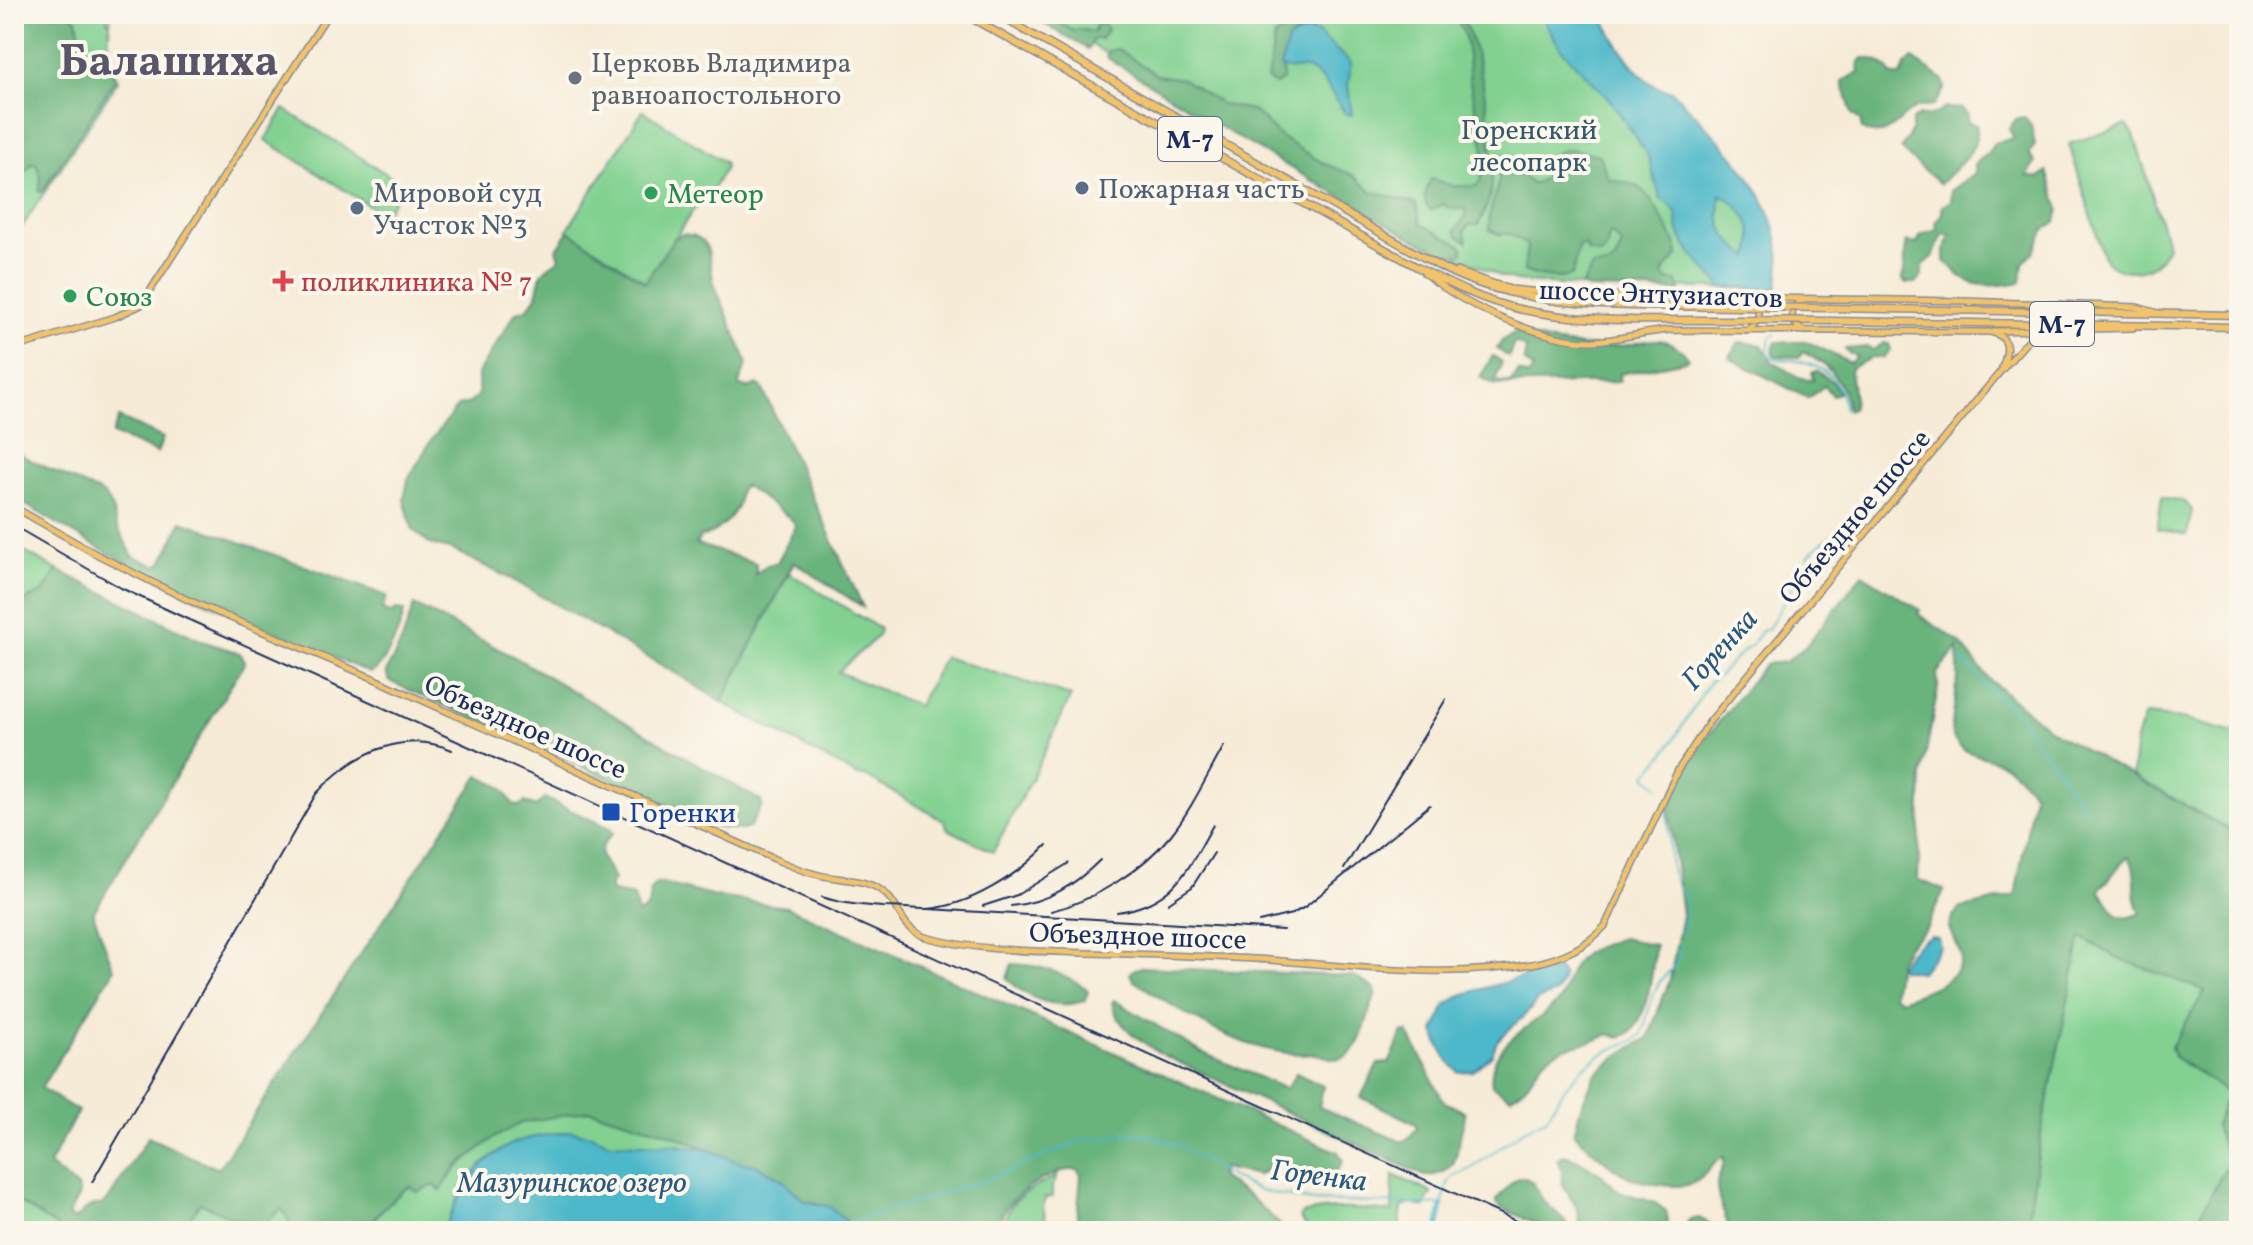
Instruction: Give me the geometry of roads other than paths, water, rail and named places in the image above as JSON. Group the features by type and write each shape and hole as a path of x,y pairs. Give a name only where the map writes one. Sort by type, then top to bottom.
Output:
{"highway":[{"name":"шоссе Энтузиастов","path":"964,14 1417,267 1474,294 1540,313 1739,320 2239,327"},
{"name":"шоссе Энтузиастов","path":"996,14 1437,265 1495,290 1551,301 2239,315"}],"main road":[{"path":"14,348 122,315 141,305 328,14"},
{"path":"1437,265 1498,286 1532,292 1964,301 2120,307 2149,309 2158,313"},
{"path":"1417,267 1456,295 1521,326 1558,338 1591,341 1660,330 1943,333 2159,326"},
{"path":"1745,331 1755,325 1759,315 1755,305 1746,298"},
{"path":"1804,299 1795,305 1791,315 1795,326 1805,332"},
{"name":"Объездное шоссе","path":"14,507 96,554 188,600 375,679 729,839 816,875 876,888 888,896 910,929 925,937 1028,951 1254,959 1386,970 1440,971 1513,966 1547,960 1577,949 1605,926 1693,744 2000,372 2032,336 2047,329"},
{"path":"1990,332 2000,335 2007,346 2007,356 2000,372"}],"water":[{"path":"1540,14 1601,14 1621,50 1639,73 1660,88 1672,91 1732,155 1765,204 1775,230 1780,259 1777,289 1721,287 1694,257 1679,230 1676,212 1661,199 1647,154 1610,100 1561,49","holes":["1721,194 1743,213 1751,229 1749,257 1733,244 1723,230 1719,215"]},
{"path":"1308,30 1318,33 1351,63 1348,85 1352,115 1345,113 1324,82 1313,72 1280,67 1289,39"},
{"path":"1931,936 1938,938 1940,947 1921,972 1900,969 1899,965 1910,952"},
{"path":"1558,969 1563,974 1556,993 1537,1000 1497,1041 1492,1055 1473,1071 1459,1072 1454,1068 1434,1031 1446,1005 1461,995"},
{"name":"Мазуринское озеро","path":"571,1131 610,1143 676,1145 709,1150 738,1162 755,1165 780,1178 805,1201 830,1207 848,1223 850,1231 444,1231 462,1192 490,1158 514,1143"}],"waterway":[{"name":"Горенка","path":"1775,334 1771,337 1767,354 1776,359 1803,362 1821,369 1834,381 1845,409"},
{"name":"Горенка","path":"1659,787 1646,776 1668,749 1710,681 1751,645 1761,631 1768,629 1801,573 1811,566 1808,556 1859,517 1859,507"},
{"path":"1960,658 2018,714 2087,811"},
{"name":"Горенка","path":"1667,808 1671,869 1684,894 1686,910 1681,934"},
{"name":"Горенка","path":"848,1223 988,1179 1088,1138 1107,1139 1123,1133 1147,1135 1179,1145 1260,1191 1313,1201 1442,1205 1453,1176 1471,1169 1522,1131 1547,1118 1566,1087 1591,1061 1642,1034 1654,994 1659,983 1676,964 1680,944"},
{"path":"1438,1231 1442,1205"}],"railway":[{"path":"14,526 121,588 185,618 1538,1231"},
{"path":"1344,869 1446,699"},
{"path":"92,1182 316,794 344,768 396,744 433,744 452,750"},
{"path":"1051,911 1100,892 1159,849 1185,815 1224,746"},
{"path":"1259,922 1292,914 1305,907 1430,805"},
{"path":"1117,912 1136,908 1166,893 1187,870 1213,825"},
{"path":"822,897 883,907 943,907 976,895 1008,878 1047,845"},
{"path":"1168,903 1192,887 1214,853"},
{"path":"1011,906 1037,901 1060,891 1100,860"},
{"path":"983,906 1017,895 1069,863"},
{"path":"929,909 1283,930"}],"place":[{"name":"Церковь Владимира равноапостольного","path":"575,78"},
{"name":"Пожарная часть","path":"1082,188"},
{"name":"Метеор","path":"651,193"},
{"name":"Мировой суд Участок №3","path":"357,208"},
{"name":"поликлиника № 7","path":"283,281"},
{"name":"Союз","path":"70,296"},
{"name":"Горенки","path":"611,812"}],"district":[{"name":"Балашиха","path":"169,60"}],"park label":[{"name":"Горенский лесопарк","path":"1529,145"}]}
